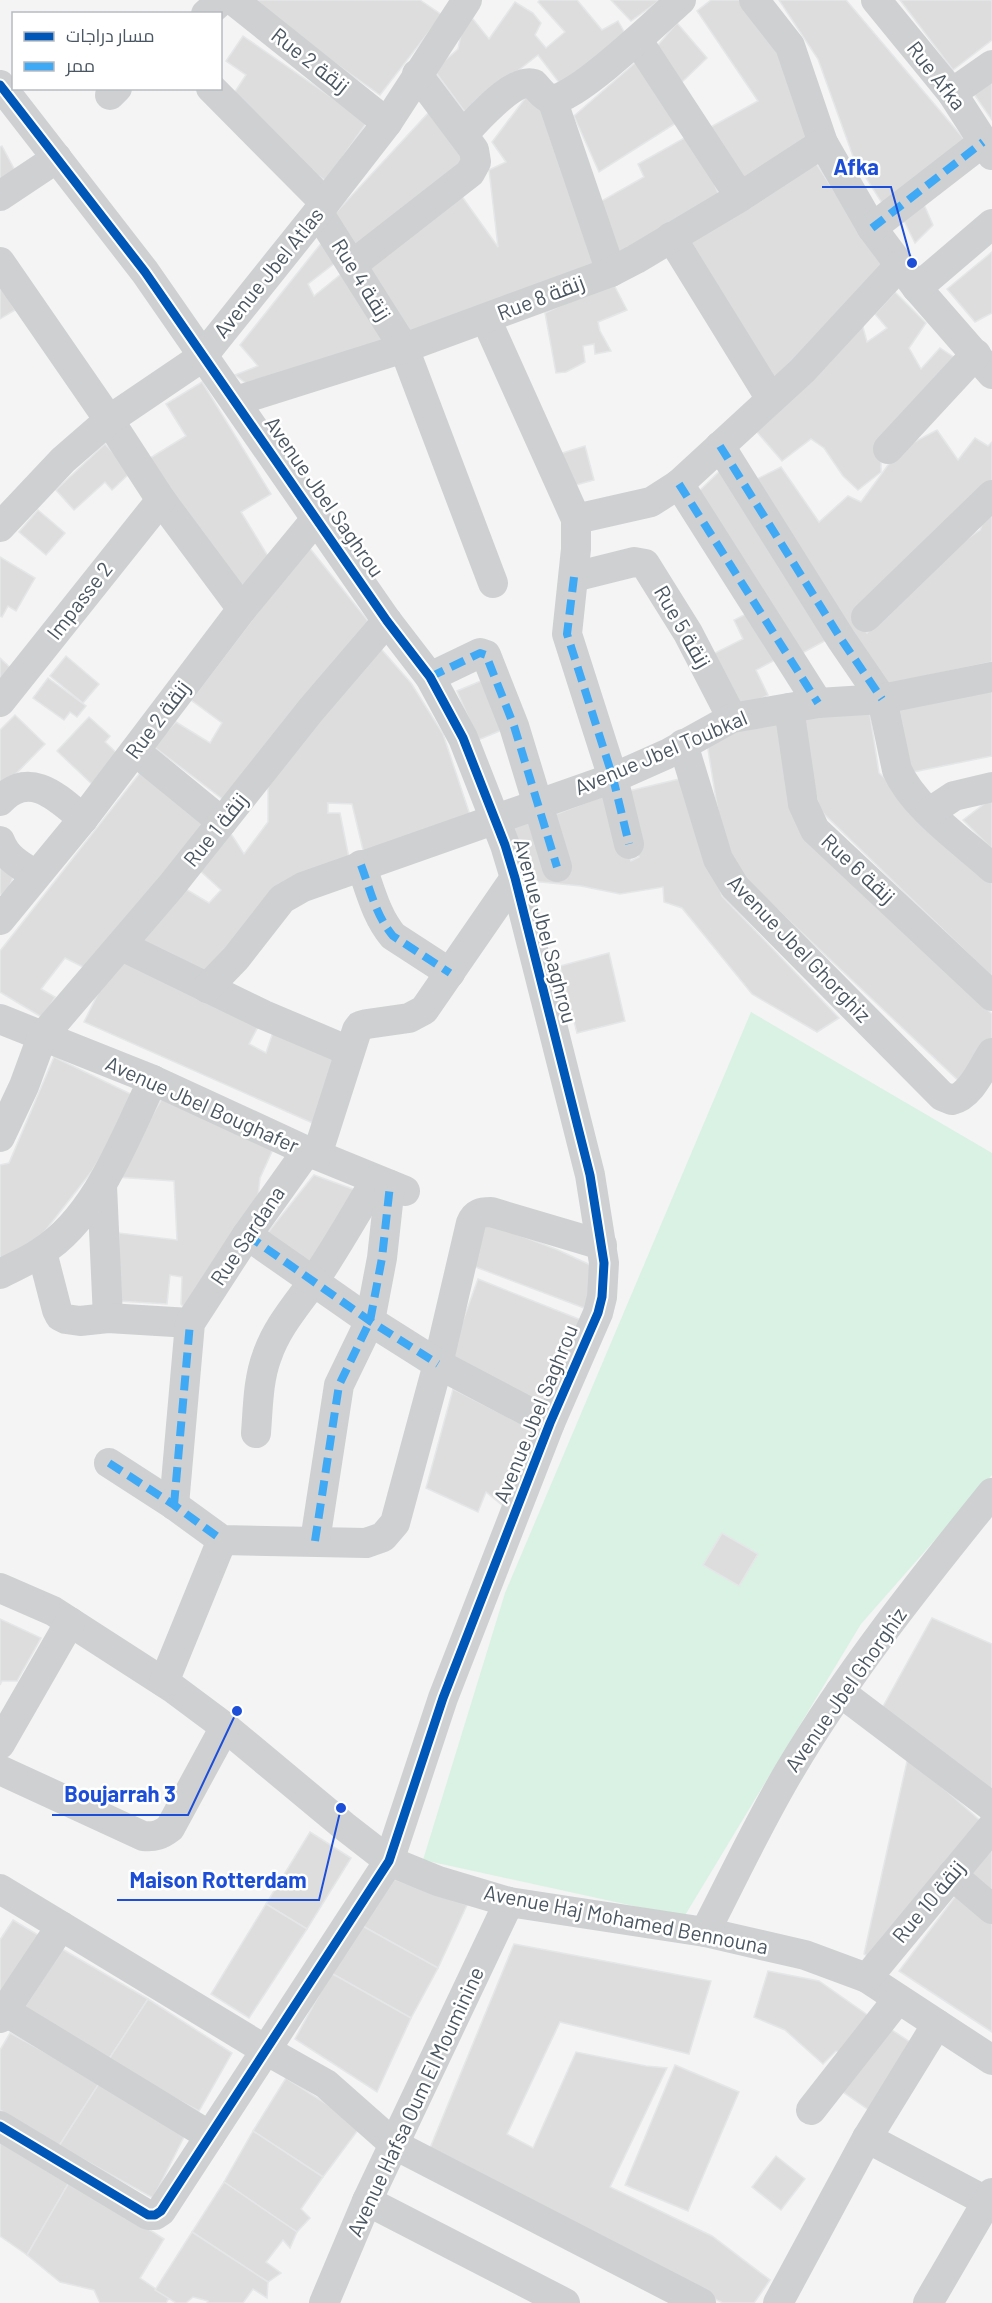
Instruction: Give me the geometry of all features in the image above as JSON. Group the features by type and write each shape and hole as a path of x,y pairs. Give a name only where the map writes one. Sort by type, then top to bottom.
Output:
{"street":[{"path":"208,12 222,0"},
{"name":"Rue 2 زنقة","path":"232,0 387,123"},
{"path":"463,134 507,92 521,84 534,84 545,96 552,99 568,95 638,41 681,0"},
{"path":"754,0 790,46 823,143 872,228 908,276 984,364 888,449"},
{"name":"Rue Afka","path":"876,0 952,93 988,148"},
{"name":"Avenue Jbel Atlas","path":"0,527 63,460 109,420 202,357 387,123 458,3"},
{"path":"638,41 740,196"},
{"path":"952,93 992,64"},
{"path":"352,265 470,173 476,165 476,154 417,74"},
{"name":"Rue 4 زنقة","path":"213,90 322,208 352,265 404,348 493,583"},
{"path":"552,99 611,272"},
{"name":"Avenue Jbel Saghrou","path":"0,2126 147,2215 155,2215 161,2211 264,2049 389,1861 443,1698 550,1423 598,1313 604,1280 602,1245 590,1175 515,878 463,738 430,677 387,621 145,273 57,158 6,104"},
{"name":"Rue 8 زنقة","path":"236,401 404,348 611,272 740,196 823,143"},
{"path":"872,228 988,148"},
{"path":"0,196 57,158"},
{"path":"576,519 651,502 679,484 908,276 992,224"},
{"path":"671,237 771,399"},
{"path":"0,262 161,500 242,609"},
{"path":"486,319 576,519 574,577 567,634 613,778 629,844"},
{"path":"720,446 841,639 882,699 897,770 906,787 992,868"},
{"path":"679,484 818,703"},
{"path":"866,617 992,495"},
{"name":"Impasse 2","path":"0,702 161,500"},
{"name":"Rue 2 زنقة","path":"2,913 83,819 242,609 316,519"},
{"name":"Rue 5 زنقة","path":"574,577 637,561 645,564 688,633 732,718"},
{"name":"Rue 1 زنقة","path":"42,1037 122,945 310,711 387,621"},
{"path":"430,677 480,653 486,655 514,726 557,867"},
{"name":"Avenue Jbel Toubkal","path":"207,988 236,958 282,899 303,887 613,778 650,763 732,718 818,703 882,699 992,677"},
{"name":"Rue 6 زنقة","path":"789,708 803,804 815,830 992,996"},
{"name":"Avenue Jbel Ghorghiz","path":"683,744 718,859 735,887 942,1096 951,1100 961,1096 971,1086 992,1053"},
{"path":"135,751 222,822"},
{"path":"0,801 20,788 29,786 53,793 83,819"},
{"path":"930,812 954,796 992,787"},
{"path":"0,841 10,857 36,875"},
{"path":"361,865 381,921 387,929 393,936 450,973 515,878"},
{"path":"122,945 207,988 349,1051"},
{"name":"Rue Sardana","path":"190,1323 247,1235 312,1153 360,1026 410,1018 424,1010 450,973"},
{"name":"Avenue Jbel Boughafer","path":"0,1019 153,1080 312,1153 390,1185"},
{"path":"0,1137 24,1086 42,1037"},
{"path":"0,1274 42,1252 84,1211 102,1186 153,1080"},
{"path":"256,1433 258,1398 266,1358 281,1326 390,1185"},
{"path":"315,1541 339,1385 370,1321 382,1258 390,1185"},
{"path":"102,1186 108,1318"},
{"path":"109,1463 174,1505 222,1540 366,1543 382,1537 395,1523 438,1364 474,1216 482,1212 491,1212 602,1245"},
{"path":"247,1235 370,1321 438,1364 550,1423"},
{"path":"42,1252 60,1316 80,1321 108,1318 190,1323 174,1505"},
{"name":"Avenue Jbel Ghorghiz","path":"705,1932 789,1771 840,1692 940,1558 992,1493"},
{"path":"165,1682 222,1540"},
{"name":"Avenue Haj Mohamed Bennouna","path":"0,1588 53,1611 165,1682 225,1727 389,1861 438,1881 510,1902 705,1932 805,1955 867,1978 992,2060"},
{"path":"0,1744 70,1622"},
{"path":"840,1692 992,1807"},
{"path":"0,1770 143,1836 152,1837 162,1835 170,1828 225,1727"},
{"name":"Rue 10 زنقة","path":"867,1978 992,1827"},
{"path":"951,1875 992,1909"},
{"path":"0,1889 326,2084 395,2145 701,2303"},
{"name":"Avenue Hafsa Oum El Mouminine","path":"324,2303 368,2201 510,1902"},
{"path":"61,1926 2,2014 210,2136"},
{"path":"811,2110 898,2000"},
{"path":"778,2303 867,2138 938,2024"},
{"path":"867,2138 989,2197 928,2303"},
{"path":"368,2201 551,2300"}],"green space":[{"path":"751,1012 992,1153 992,1475 861,1624 684,1917 423,1860 505,1593"}],"building":[{"path":"246,0 420,0 442,15 380,95"},
{"path":"540,0 577,0 602,30 618,21 626,35 564,89 538,55 465,112 434,70 458,49 464,21 473,19 489,39 515,2 533,13 541,23 535,35 546,48 565,32 538,2"},
{"path":"611,0 660,0 631,21"},
{"path":"711,0 744,0 784,52 814,138 737,184 707,129 758,101 697,11"},
{"path":"779,0 846,0 963,138 968,147 887,211 854,159 818,59"},
{"path":"900,0 992,0 992,40 953,70"},
{"path":"677,23 707,58 682,82 653,51"},
{"path":"243,36 367,122 326,181 274,145 229,101 246,75 226,61"},
{"path":"642,57 687,116 599,172 574,116"},
{"path":"992,71 992,120 969,87"},
{"path":"533,88 604,260 412,338 366,263 461,195 498,247 489,170 506,162 492,142"},
{"path":"432,109 473,158 350,249 331,218"},
{"path":"695,132 719,196 620,260 598,203 644,177 638,164"},
{"path":"2,146 19,178 0,189 0,147"},
{"path":"814,160 884,268 775,388 681,237"},
{"path":"922,200 933,225 915,243 902,217"},
{"path":"327,236 344,256 308,284 314,296 346,270 390,339 251,387 235,375 258,366 240,345"},
{"path":"992,252 992,313 975,322 947,289"},
{"path":"612,281 627,310 598,322 600,331 611,351 595,354 594,344 583,346 585,362 566,372 556,373 545,313"},
{"path":"0,284 15,310 0,319"},
{"path":"895,292 926,323 909,348 921,369 940,348 958,360 881,455 881,472 858,490 843,476 824,448 811,439 782,461 751,425 860,316 867,342 887,328 875,314"},
{"path":"202,382 271,494 241,512 274,566 233,592 150,458 186,436 166,404"},
{"path":"937,430 958,460 975,438 988,446 992,442 992,488 855,617 867,633 941,557 980,530 987,513 992,512 992,662 884,685 753,481 781,467 819,522 848,496 861,502 899,450"},
{"path":"105,444 131,472 112,490 105,482 74,510 56,490"},
{"path":"585,446 594,480 565,488 556,455"},
{"path":"727,464 832,637 795,657 694,496"},
{"path":"38,510 65,533 46,555 19,532"},
{"path":"308,546 368,621 225,801 153,746 176,722 210,743 222,723 191,700"},
{"path":"0,557 35,578 16,611 8,606 2,617 0,616"},
{"path":"750,612 775,660 756,670 768,695 740,709 713,654 743,639 734,620"},
{"path":"375,642 411,683 443,734 471,818 364,854 352,804 328,803 328,813 340,813 349,858 210,975 135,942 179,885 209,903 221,890 196,867 228,829 244,854 268,822 268,774"},
{"path":"66,656 99,684 83,703 50,676"},
{"path":"0,658 17,674 0,691"},
{"path":"48,678 86,706 77,717 70,712 64,720 33,698"},
{"path":"488,678 509,727 478,740 457,691"},
{"path":"992,686 992,756 908,773 893,705"},
{"path":"868,702 879,773 992,878 992,977 820,810 795,715"},
{"path":"15,715 45,744 0,790 0,730"},
{"path":"89,717 110,736 105,742 122,758 95,787 57,751"},
{"path":"782,721 797,824 992,1014 992,1044 963,1085 726,861 706,737"},
{"path":"143,769 213,828 87,969 65,958 41,989 55,997 43,1018 0,992 0,951"},
{"path":"688,777 722,896 839,1018 817,1032 752,994 682,908 664,902 663,887 620,894 581,886 521,880 506,830 533,819 549,817 608,794 631,861 639,857 620,793"},
{"path":"992,798 992,849 963,820"},
{"path":"0,863 16,869 6,896 0,894"},
{"path":"609,953 625,1021 577,1033 560,966"},
{"path":"116,957 261,1021 249,1044 266,1053 274,1029 335,1054 317,1125 84,1022"},
{"path":"54,1057 137,1097 92,1171 31,1249 0,1265 0,1165 9,1163"},
{"path":"167,1090 274,1147 260,1178 256,1214 191,1317 181,1304 182,1277 170,1275 167,1304 118,1301 119,1233 177,1240 174,1181 116,1177"},
{"path":"314,1175 358,1191 317,1266 266,1235"},
{"path":"482,1221 558,1250 599,1269 584,1308 473,1266"},
{"path":"478,1279 581,1320 542,1408 448,1362"},
{"path":"453,1389 538,1432 502,1505 486,1492 478,1512 426,1488"},
{"path":"722,1533 758,1554 739,1586 703,1565"},
{"path":"932,1618 992,1644 992,1793 881,1710"},
{"path":"0,1619 41,1638 17,1681 2,1681 0,1685"},
{"path":"908,1757 985,1825 875,1961 864,1954"},
{"path":"310,1832 351,1858 307,1929 266,1904"},
{"path":"992,1846 992,1890 967,1870"},
{"path":"388,1877 467,1905 438,1968 359,1924"},
{"path":"958,1893 992,1921 992,2032 899,1971"},
{"path":"266,1904 307,1929 249,2018 211,1994"},
{"path":"13,1920 43,1938 0,2009 0,1940"},
{"path":"359,1924 438,1968 411,2018 331,1973"},
{"path":"514,1944 711,1981 689,2054 560,2022 507,2134 533,2148 576,2052 667,2068 610,2187 712,2236 770,2280 754,2303 723,2303 428,2153"},
{"path":"62,1949 148,1999 107,2062 22,2011"},
{"path":"768,1971 819,1981 869,2016 850,2055 836,2051 823,2064 785,2030 754,2017"},
{"path":"331,1973 411,2018 377,2092 295,2039"},
{"path":"148,1999 232,2053 199,2111 107,2062"},
{"path":"886,2026 913,2044 876,2115 843,2092"},
{"path":"10,2033 100,2082 59,2146 0,2110 0,2050"},
{"path":"675,2065 739,2092 688,2211 625,2185"},
{"path":"286,2078 361,2126 323,2177 253,2131"},
{"path":"100,2082 188,2129 153,2198 59,2146"},
{"path":"253,2131 323,2177 301,2209 310,2218 297,2232 224,2182"},
{"path":"0,2135 71,2179 27,2255 0,2236"},
{"path":"776,2156 805,2179 781,2210 752,2187"},
{"path":"71,2179 164,2239 140,2278 169,2298 166,2303 100,2303 94,2290 60,2282 27,2255"},
{"path":"224,2182 297,2232 290,2248 283,2240 266,2262 281,2273 268,2282 192,2232"},
{"path":"192,2232 268,2282 267,2298 253,2289 243,2303 207,2303 208,2301 193,2297 186,2303 176,2303 155,2290"}],"marked path":[{"path":"872,228 983,142"},
{"path":"720,446 841,639 882,699"},
{"path":"679,484 818,703"},
{"path":"574,577 567,634 613,778 629,844"},
{"path":"430,677 480,653 486,655 514,726 557,867"},
{"path":"361,865 378,911 393,936 450,973"},
{"path":"315,1541 339,1385 370,1321 382,1258 390,1185"},
{"path":"247,1235 370,1321 438,1364"},
{"path":"174,1505 190,1323"},
{"path":"109,1463 174,1505 222,1540"}],"cycle path":[{"path":"0,85 145,272 387,621 430,677 463,738 505,845 515,878 590,1175 604,1263 602,1297 598,1313 550,1423 443,1698 389,1861 161,2211 155,2215 148,2215 0,2126"}],"place":[{"name":"Afka","path":"912,263"},
{"name":"Boujarrah 3","path":"237,1711"},
{"name":"Maison Rotterdam","path":"341,1808"}]}
